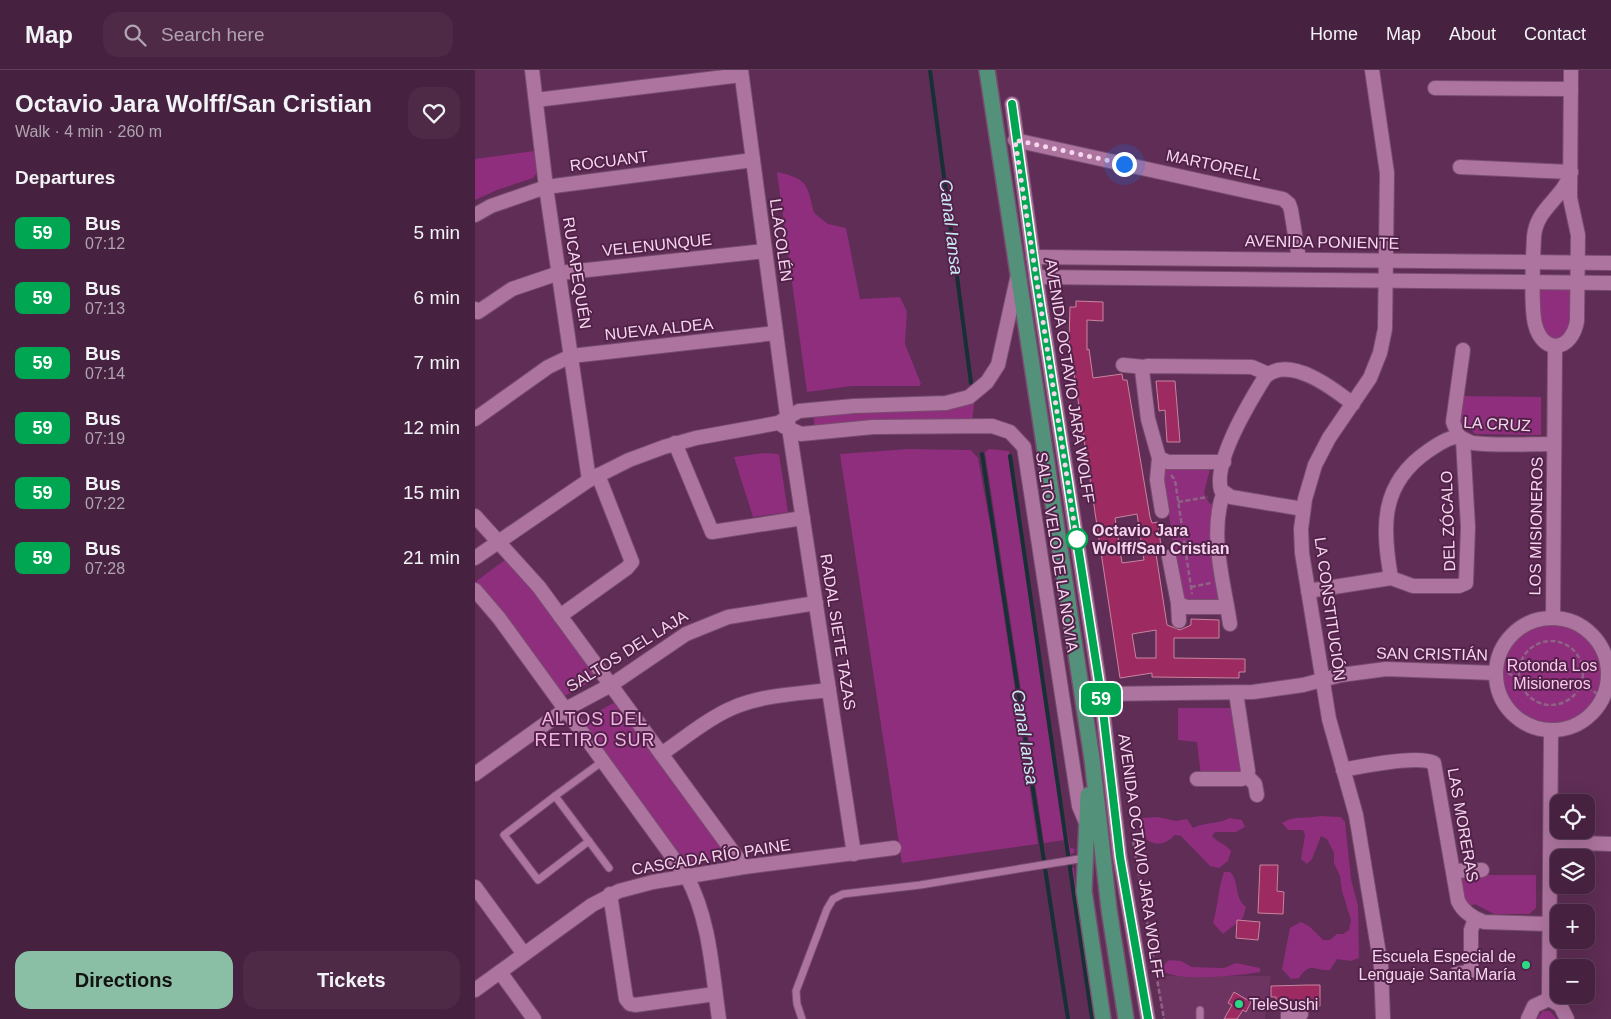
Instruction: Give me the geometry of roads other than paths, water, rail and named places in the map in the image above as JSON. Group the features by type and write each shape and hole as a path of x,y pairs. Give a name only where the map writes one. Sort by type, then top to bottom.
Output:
{"main road":[{"path":"987,70 1091,759 1109,908 1126,1019"},
{"path":"1091,759 1087,775 1085,903 1103,1019"}],"street":[{"name":"RUCAPEQUÉN","path":"531,70 571,356 594,478 632,562 627,568 561,616"},
{"name":"LA CONSTITUCIÓN","path":"1372,70 1387,173 1387,316 1380,353 1370,378 1324,446 1311,476 1303,509 1301,541 1331,730 1354,805 1381,966 1383,1019"},
{"path":"1571,70 1571,89 1571,172 1571,205 1578,235 1578,282 1575,330 1568,341 1555,346 1543,341 1535,326 1535,230 1540,215 1565,187 1571,172"},
{"path":"536,100 741,72"},
{"name":"LLACOLÉN","path":"741,72 786,422"},
{"path":"1435,88 1571,89"},
{"name":"AVENIDA OCTAVIO JARA WOLFF","path":"1012,104 1015,140 1101,694 1120,857 1148,1019"},
{"name":"MARTORELL","path":"1015,140 1283,199 1289,204 1291,210 1299,259"},
{"name":"ROCUANT","path":"475,215 491,206 546,187 753,160"},
{"path":"1460,167 1571,172"},
{"name":"VELENUNQUE","path":"475,309 478,312 512,289 559,273 765,251"},
{"name":"AVENIDA PONIENTE","path":"1033,257 1611,263"},
{"name":"SALTO VELO DE LA NOVIA","path":"475,558 594,478 639,456 675,443 786,422 799,411 854,406 946,403 969,396 987,382 998,365 1018,274"},
{"path":"1036,277 1611,283"},
{"name":"NUEVA ALDEA","path":"475,420 548,367 571,356 776,333"},
{"name":"LOS MISIONEROS","path":"1496,674 1501,650 1510,637 1529,623 1553,618 1555,346"},
{"name":"DEL ZÓCALO","path":"1391,578 1413,586 1459,586 1466,583 1468,527 1461,439 1453,422 1463,350"},
{"path":"1123,365 1252,368 1268,374 1280,371 1309,374 1327,384 1353,404"},
{"path":"1145,367 1141,374 1148,419 1159,458 1157,480 1162,511"},
{"path":"1230,624 1223,581 1217,521 1223,494 1219,485 1224,462 1241,418 1268,374"},
{"name":"SALTO VELO DE LA NOVIA","path":"786,422 801,434 864,428 983,425 1002,428 1017,437 1024,447 1079,806 1087,825"},
{"name":"RADAL SIETE TAZAS","path":"786,422 803,518 854,854"},
{"name":"LA CRUZ","path":"1391,578 1385,528 1388,506 1394,489 1404,473 1422,455 1440,444 1461,439 1476,443 1554,444"},
{"path":"675,443 712,532 803,518"},
{"path":"1159,458 1168,462 1224,462"},
{"path":"1223,494 1303,509"},
{"path":"475,516 532,577 745,867"},
{"path":"1169,557 1178,603 1179,621"},
{"path":"1308,591 1391,578"},
{"path":"475,590 499,618 687,877 702,914 719,1019"},
{"name":"SALTOS DEL LAJA","path":"475,774 566,709 611,684 672,641 699,627 744,614 816,603"},
{"path":"1178,603 1183,606 1194,607 1227,607"},
{"path":"1549,999 1551,730 1569,727 1585,719 1602,697 1608,680 1603,652 1593,637 1570,621 1553,618"},
{"name":"SAN CRISTIÁN","path":"1101,694 1236,693 1303,685 1322,679 1386,668 1496,674 1499,692 1504,704 1515,716 1535,728 1551,730"},
{"path":"661,754 710,719 730,709 763,700 829,690"},
{"path":"1236,693 1248,772 1247,776"},
{"name":"LAS MORERAS","path":"1343,770 1395,762 1428,761 1434,763 1460,905 1475,919"},
{"path":"1197,779 1242,779 1247,776"},
{"path":"1247,776 1255,784 1257,795"},
{"path":"1551,842 1611,844"},
{"name":"CASCADA RÍO PAINE","path":"475,990 610,894 641,885 745,867 894,848"},
{"path":"1453,870 1482,870"},
{"path":"475,887 524,954"},
{"path":"610,894 626,999 630,1004 635,1005 715,994"},
{"path":"1456,974 1471,971 1471,930 1475,919 1492,924 1549,924"},
{"path":"500,972 534,1019"},
{"path":"1528,1019 1534,1006 1549,999"},
{"path":"1549,999 1560,1005 1567,1019"}],"lane":[{"path":"589,841 538,880 504,835 603,760"},
{"path":"555,796 609,868"},
{"path":"802,1019 797,1004 796,991 827,909 833,899 843,894 920,885 1085,858"},
{"path":"1200,1010 1200,1019"}],"waterway":[{"name":"Canal Iansa","path":"930,70 971,383"},
{"name":"Canal Iansa","path":"982,454 1068,1019"},
{"path":"1010,456 1092,1019"}],"place":[{"name":"Octavio Jara Wolff/San Cristian","path":"1077,539"},
{"name":"Escuela Especial de Lenguaje Santa María","path":"1526,965"},
{"name":"TeleSushi","path":"1239,1004"}],"district":[{"name":"ALTOS DEL RETIRO SUR","path":"595,730"}],"park label":[{"name":"Rotonda Los Misioneros","path":"1552,674"}]}
